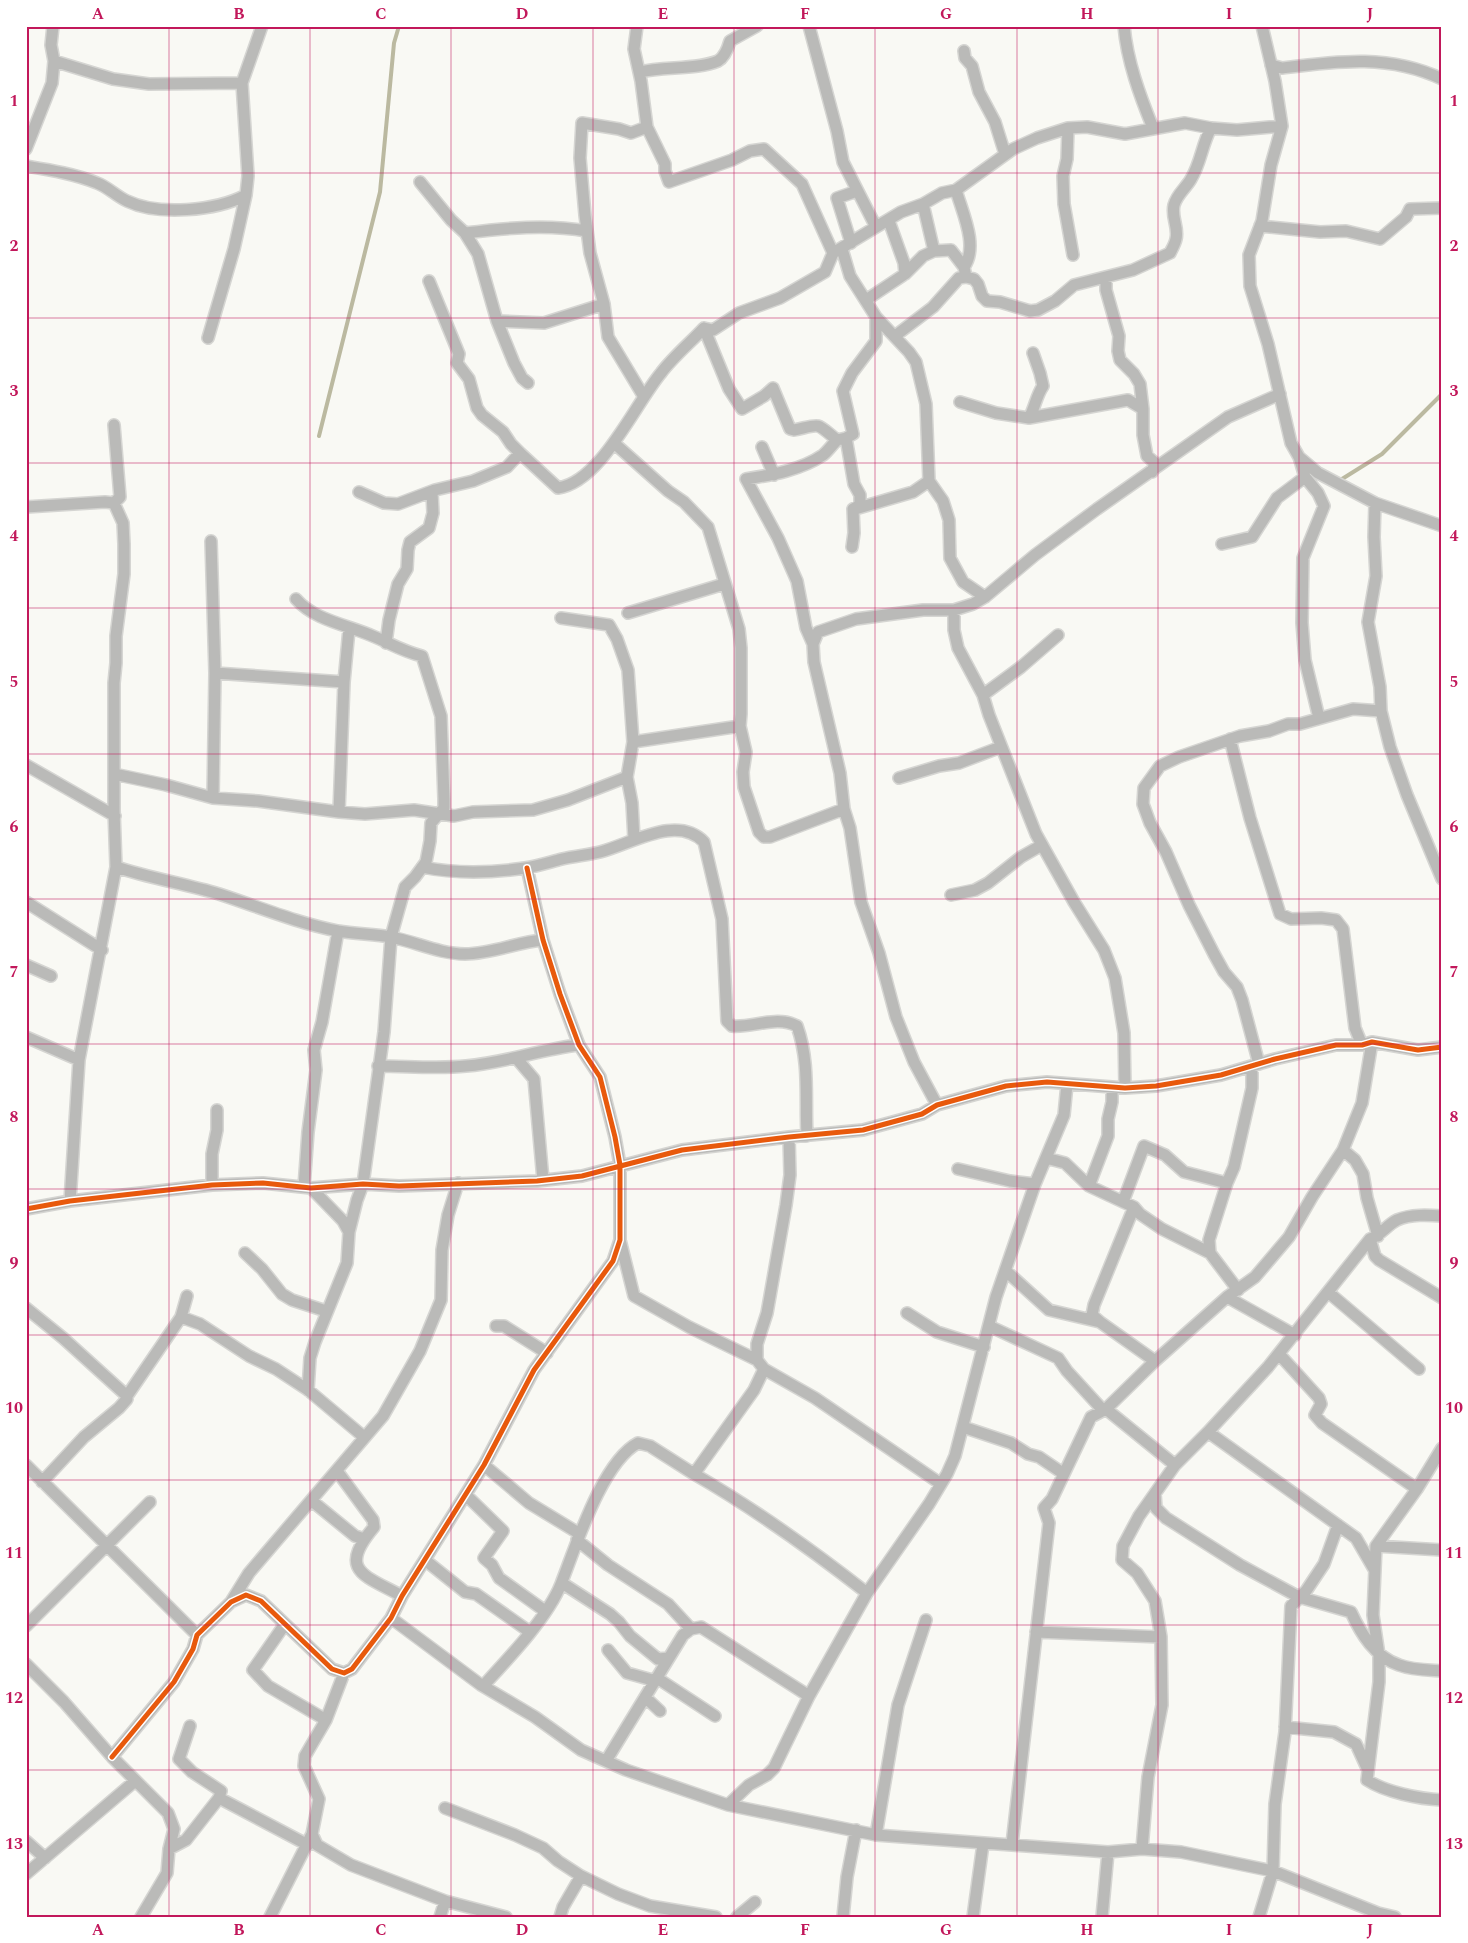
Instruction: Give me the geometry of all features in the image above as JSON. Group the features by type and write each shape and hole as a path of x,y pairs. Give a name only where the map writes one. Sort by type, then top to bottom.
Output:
{"street":[{"path":"26,149 52,83 54,61 51,45 53,26"},
{"path":"208,338 234,249 246,195 248,176 242,83 262,26"},
{"path":"637,26 634,49 640,72 648,127 665,164 669,182 732,160 750,151 764,149 802,184 842,248"},
{"path":"640,72 653,69 688,67 720,60 727,51 730,41 757,26"},
{"path":"809,26 835,122 843,162 876,227"},
{"path":"1124,26 1127,50 1140,97 1152,128"},
{"path":"1262,26 1282,126 1271,165 1260,226 1249,255 1250,286 1268,344 1291,443 1299,457 1305,477 1318,493 1324,506 1303,558 1302,623 1305,660 1319,718"},
{"path":"964,51 965,58 972,66 978,92 995,122 1005,154"},
{"path":"1271,65 1282,68 1366,60 1418,69 1442,79"},
{"path":"54,61 113,79 149,84 242,83"},
{"path":"644,397 608,337 604,304 590,253 580,158 582,123 631,132 648,127"},
{"path":"704,328 713,330 739,313 780,298 825,272 842,248 901,212 923,204 942,193 956,190 1005,154 1037,138 1068,128 1087,127 1125,134 1185,123 1237,130 1282,126"},
{"path":"1068,128 1067,158 1063,176 1064,204 1073,255"},
{"path":"866,300 905,274 923,256 934,251 951,250 965,272 978,284 982,296 987,301 1000,302 1030,311 1046,306 1074,285 1133,270 1170,253 1176,238 1176,227 1172,217 1175,203 1179,193 1191,179 1203,153 1207,135 1211,128"},
{"path":"26,166 61,172 98,183 126,201 145,207 186,209 210,207 235,201 246,195"},
{"path":"420,182 451,220 465,233 478,254 497,321 514,363 522,378 528,383"},
{"path":"895,336 934,307 965,272 970,260 970,240 956,190"},
{"path":"857,191 836,198 842,248 850,276 876,317 895,336 916,362 926,404 929,481 943,501 950,520 950,558 963,582 985,598"},
{"path":"923,204 934,251"},
{"path":"1260,226 1320,232 1346,231 1380,239 1406,217 1410,209 1442,208"},
{"path":"889,221 904,263 905,274"},
{"path":"465,233 517,227 563,227 587,231"},
{"path":"1106,277 1106,290 1119,336 1118,351 1120,360 1134,374 1140,384 1143,409 1143,435 1147,456 1156,463 1152,472"},
{"path":"429,281 459,354 457,363 469,379 477,408 482,415 503,432 520,453 558,488 566,487 580,479 614,442 661,372 704,328"},
{"path":"497,321 544,323 604,304"},
{"path":"876,317 876,341 852,373 843,391 853,434 842,439 825,454 812,461 774,474 746,479 778,538 797,581 840,773 844,809 850,828 861,902 896,1017 914,1062 937,1105"},
{"path":"704,328 729,389 742,409 774,388 790,429 794,430 818,425 842,439 854,484 860,495 860,505 853,509"},
{"path":"1029,418 1043,386 1033,353"},
{"path":"812,644 818,632 856,619 923,610 954,610 985,598 1035,555 1096,509 1152,472 1228,417 1280,394"},
{"path":"960,402 996,414 1029,418 1128,400 1143,409"},
{"path":"114,425 120,497 114,503"},
{"path":"614,442 668,491 684,502 708,527 739,629 742,714 740,726 746,752 743,772 744,787 759,832 764,837 770,837 844,809"},
{"path":"762,448 774,474"},
{"path":"359,492 384,503 398,504 432,492 473,481 507,468 520,453"},
{"path":"1299,457 1318,473 1375,503 1442,526"},
{"path":"1222,544 1252,537 1277,498 1305,477"},
{"path":"853,509 913,492 929,481"},
{"path":"386,643 389,620 398,584 407,569 410,542 429,528 433,514 432,492"},
{"path":"26,507 114,503"},
{"path":"70,1201 79,1060 102,950 116,868 114,683 116,636 123,581 124,544 123,523 114,503"},
{"path":"1375,503 1376,576 1368,622 1380,687 1381,711 1390,747 1407,795 1442,879"},
{"path":"852,547 854,533 853,509"},
{"path":"212,541 215,673 212,798"},
{"path":"628,613 724,584"},
{"path":"296,599 304,608 349,629 374,636 409,654 422,656 441,716 444,799 444,808 431,823 426,862 405,887 391,938 384,1032 363,1184 349,1232 347,1263 326,1311 310,1358 308,1390"},
{"path":"954,610 954,630 958,648 983,696 1001,747 1042,845 1104,950 1115,978 1124,1033 1125,1088"},
{"path":"561,618 609,625 617,639 628,670 633,742 627,777 632,803 634,839"},
{"path":"338,812 344,682 349,629"},
{"path":"983,696 1058,635"},
{"path":"215,673 344,682"},
{"path":"1210,1253 1209,1240 1234,1167 1250,1097 1255,1065 1242,1000 1236,987 1224,972 1189,906 1166,852 1150,823 1143,804 1144,788 1160,766 1179,757 1230,739 1269,731 1288,724 1300,724 1353,709 1381,711"},
{"path":"633,742 740,726"},
{"path":"1012,1844 1027,1728 1049,1523 1044,1508 1052,1499 1090,1418 1106,1408 1155,1361 1227,1297 1255,1277 1289,1237 1343,1150 1362,1103 1367,1044 1355,1028 1343,929 1336,920 1321,918 1291,919 1280,914 1250,818 1230,739"},
{"path":"899,778 939,766 959,763 1001,747"},
{"path":"26,765 115,816"},
{"path":"114,774 166,785 212,798 258,801 338,812 365,814 414,810 454,816 496,810 533,810 568,800 627,777"},
{"path":"422,867 446,871 488,872 526,868 602,852 634,839 662,832 687,831 697,835 704,842 722,919 727,1021 732,1026 741,1027 761,1023 789,1022 797,1026 803,1042 807,1074 805,1110 807,1136"},
{"path":"951,895 975,890 988,883 1021,857 1042,845"},
{"path":"116,868 174,882 280,916 338,931 391,938 448,952 465,954 487,952 528,941 543,940"},
{"path":"526,868 543,940 560,994 579,1045 600,1077 620,1165 620,1240 634,1296 760,1365 815,1398 941,1484"},
{"path":"26,902 102,950"},
{"path":"338,931 322,1022 314,1050 316,1070 308,1132 307,1188 343,1221 349,1232"},
{"path":"26,966 51,976"},
{"path":"26,1037 79,1060"},
{"path":"26,1209 70,1201 212,1185 263,1183 307,1188 363,1184 409,1186 543,1180 582,1176 682,1150 863,1130 922,1114 937,1105 1006,1086 1047,1082 1125,1088 1179,1083 1221,1075 1336,1045 1367,1044 1418,1050 1442,1046"},
{"path":"378,1066 466,1066 517,1059 542,1051 579,1045"},
{"path":"517,1059 534,1079 543,1180"},
{"path":"728,1805 749,1785 768,1775 774,1768 809,1696 867,1593 929,1504 955,1456 996,1298 1035,1184 1064,1115 1067,1084"},
{"path":"1090,1186 1090,1179 1108,1136 1112,1088"},
{"path":"212,1185 212,1154 217,1130 218,1110"},
{"path":"694,1474 754,1390 760,1365 757,1344 767,1313 786,1205 790,1175 788,1137"},
{"path":"1123,1202 1144,1146 1165,1155 1184,1172 1227,1183"},
{"path":"1343,1150 1354,1160 1363,1174 1374,1237 1375,1256 1442,1298"},
{"path":"1046,1158 1065,1163 1090,1186 1134,1207 1140,1214 1162,1229 1210,1253 1238,1290"},
{"path":"958,1169 1010,1181 1035,1184"},
{"path":"112,1757 174,1682 193,1648 197,1635 231,1602 249,1573 383,1416 420,1351 442,1300 442,1250 448,1214 458,1183"},
{"path":"1134,1207 1094,1305 1092,1316 1155,1361"},
{"path":"1142,1849 1148,1777 1162,1705 1161,1637 1155,1601 1137,1574 1122,1560 1124,1546 1139,1516 1175,1465 1208,1432 1279,1354 1374,1237 1397,1220 1422,1215 1442,1216"},
{"path":"270,1917 310,1839 319,1798 304,1766 305,1756 326,1720 344,1673 352,1669 391,1618 402,1596 484,1466 534,1370 613,1261 620,1240"},
{"path":"245,1253 262,1269 282,1294 292,1300 326,1311"},
{"path":"1006,1271 1049,1310 1100,1322"},
{"path":"1328,1292 1419,1369"},
{"path":"42,1482 84,1437 127,1399 127,1396 181,1317 187,1296"},
{"path":"1227,1297 1295,1335"},
{"path":"26,1308 63,1338 127,1396"},
{"path":"907,1313 937,1332 984,1347"},
{"path":"181,1317 200,1324 249,1356 276,1369 308,1390 364,1437"},
{"path":"496,1326 504,1326 547,1353"},
{"path":"989,1326 1058,1358 1067,1371 1100,1407 1106,1408 1175,1465"},
{"path":"1279,1354 1319,1398 1321,1404 1315,1415 1322,1423 1417,1489"},
{"path":"964,1427 1011,1443 1028,1454 1038,1457 1064,1474"},
{"path":"1208,1432 1356,1538 1374,1569"},
{"path":"483,1686 530,1632 545,1611 562,1583 578,1537 608,1476 632,1446 638,1443 650,1446 731,1495 808,1547 867,1593"},
{"path":"1442,1448 1417,1489 1376,1546 1373,1615 1379,1655 1379,1682 1372,1747 1367,1768 1367,1780 1378,1787 1432,1800 1442,1800"},
{"path":"484,1466 529,1503 578,1537 608,1565 668,1604 691,1629"},
{"path":"28,1470 197,1635"},
{"path":"337,1471 373,1520 374,1526 364,1539 356,1566 361,1574 402,1596"},
{"path":"1155,1493 1156,1508 1166,1518 1240,1565 1299,1597 1351,1612 1359,1629 1379,1655 1399,1665 1442,1671"},
{"path":"466,1495 503,1531 484,1558 492,1565 498,1578 545,1611"},
{"path":"312,1501 355,1536 364,1539"},
{"path":"26,1626 150,1502"},
{"path":"1259,1917 1273,1871 1275,1804 1285,1727 1291,1606 1306,1591 1324,1564 1338,1525"},
{"path":"1376,1546 1442,1550"},
{"path":"425,1560 466,1592 476,1594 530,1632"},
{"path":"562,1583 610,1614 630,1636 658,1659 669,1658"},
{"path":"231,1602 246,1595 261,1601 332,1669 344,1673"},
{"path":"391,1618 483,1686 535,1717 582,1750 626,1770 728,1805 876,1835 1108,1852 1142,1849 1181,1852 1273,1871 1378,1914 1395,1917"},
{"path":"876,1835 898,1705 926,1620"},
{"path":"285,1624 253,1670 268,1686 326,1720"},
{"path":"606,1761 683,1635 691,1629 702,1627 809,1696"},
{"path":"1036,1632 1161,1637"},
{"path":"608,1650 628,1674 656,1679 715,1716"},
{"path":"26,1664 64,1702 112,1757 168,1813 174,1829 169,1849 167,1873 141,1917"},
{"path":"645,1698 660,1711"},
{"path":"169,1849 186,1840 219,1798 220,1791 192,1772 179,1759 190,1726"},
{"path":"1285,1727 1334,1732 1356,1744 1367,1768"},
{"path":"26,1874 135,1781"},
{"path":"219,1798 310,1839 352,1865 445,1901 506,1917"},
{"path":"445,1808 543,1848 558,1861 582,1876 618,1894 650,1906 716,1917"},
{"path":"843,1917 847,1877 856,1830"},
{"path":"26,1840 45,1858"},
{"path":"973,1917 983,1844"},
{"path":"1102,1917 1108,1852"},
{"path":"560,1917 563,1907 582,1876"},
{"path":"440,1917 445,1901"},
{"path":"737,1917 755,1902"}],"waterway":[{"path":"319,436 380,192 394,43 399,26"},
{"path":"1342,479 1382,454 1442,394"}],"cycle path":[{"path":"112,1757 174,1682 193,1649 197,1635 231,1602 246,1595 261,1601 332,1669 344,1673 352,1669 391,1618 402,1596 484,1465 534,1370 613,1261 620,1240 620,1165 615,1137 600,1077 579,1045 560,994 543,940 527,868"},
{"path":"26,1209 70,1201 212,1185 263,1183 311,1188 363,1184 399,1186 537,1181 582,1176 682,1150 863,1130 922,1114 937,1105 1006,1086 1047,1082 1125,1088 1156,1086 1221,1075 1275,1059 1336,1045 1362,1045 1372,1042 1418,1050 1442,1047"}]}
